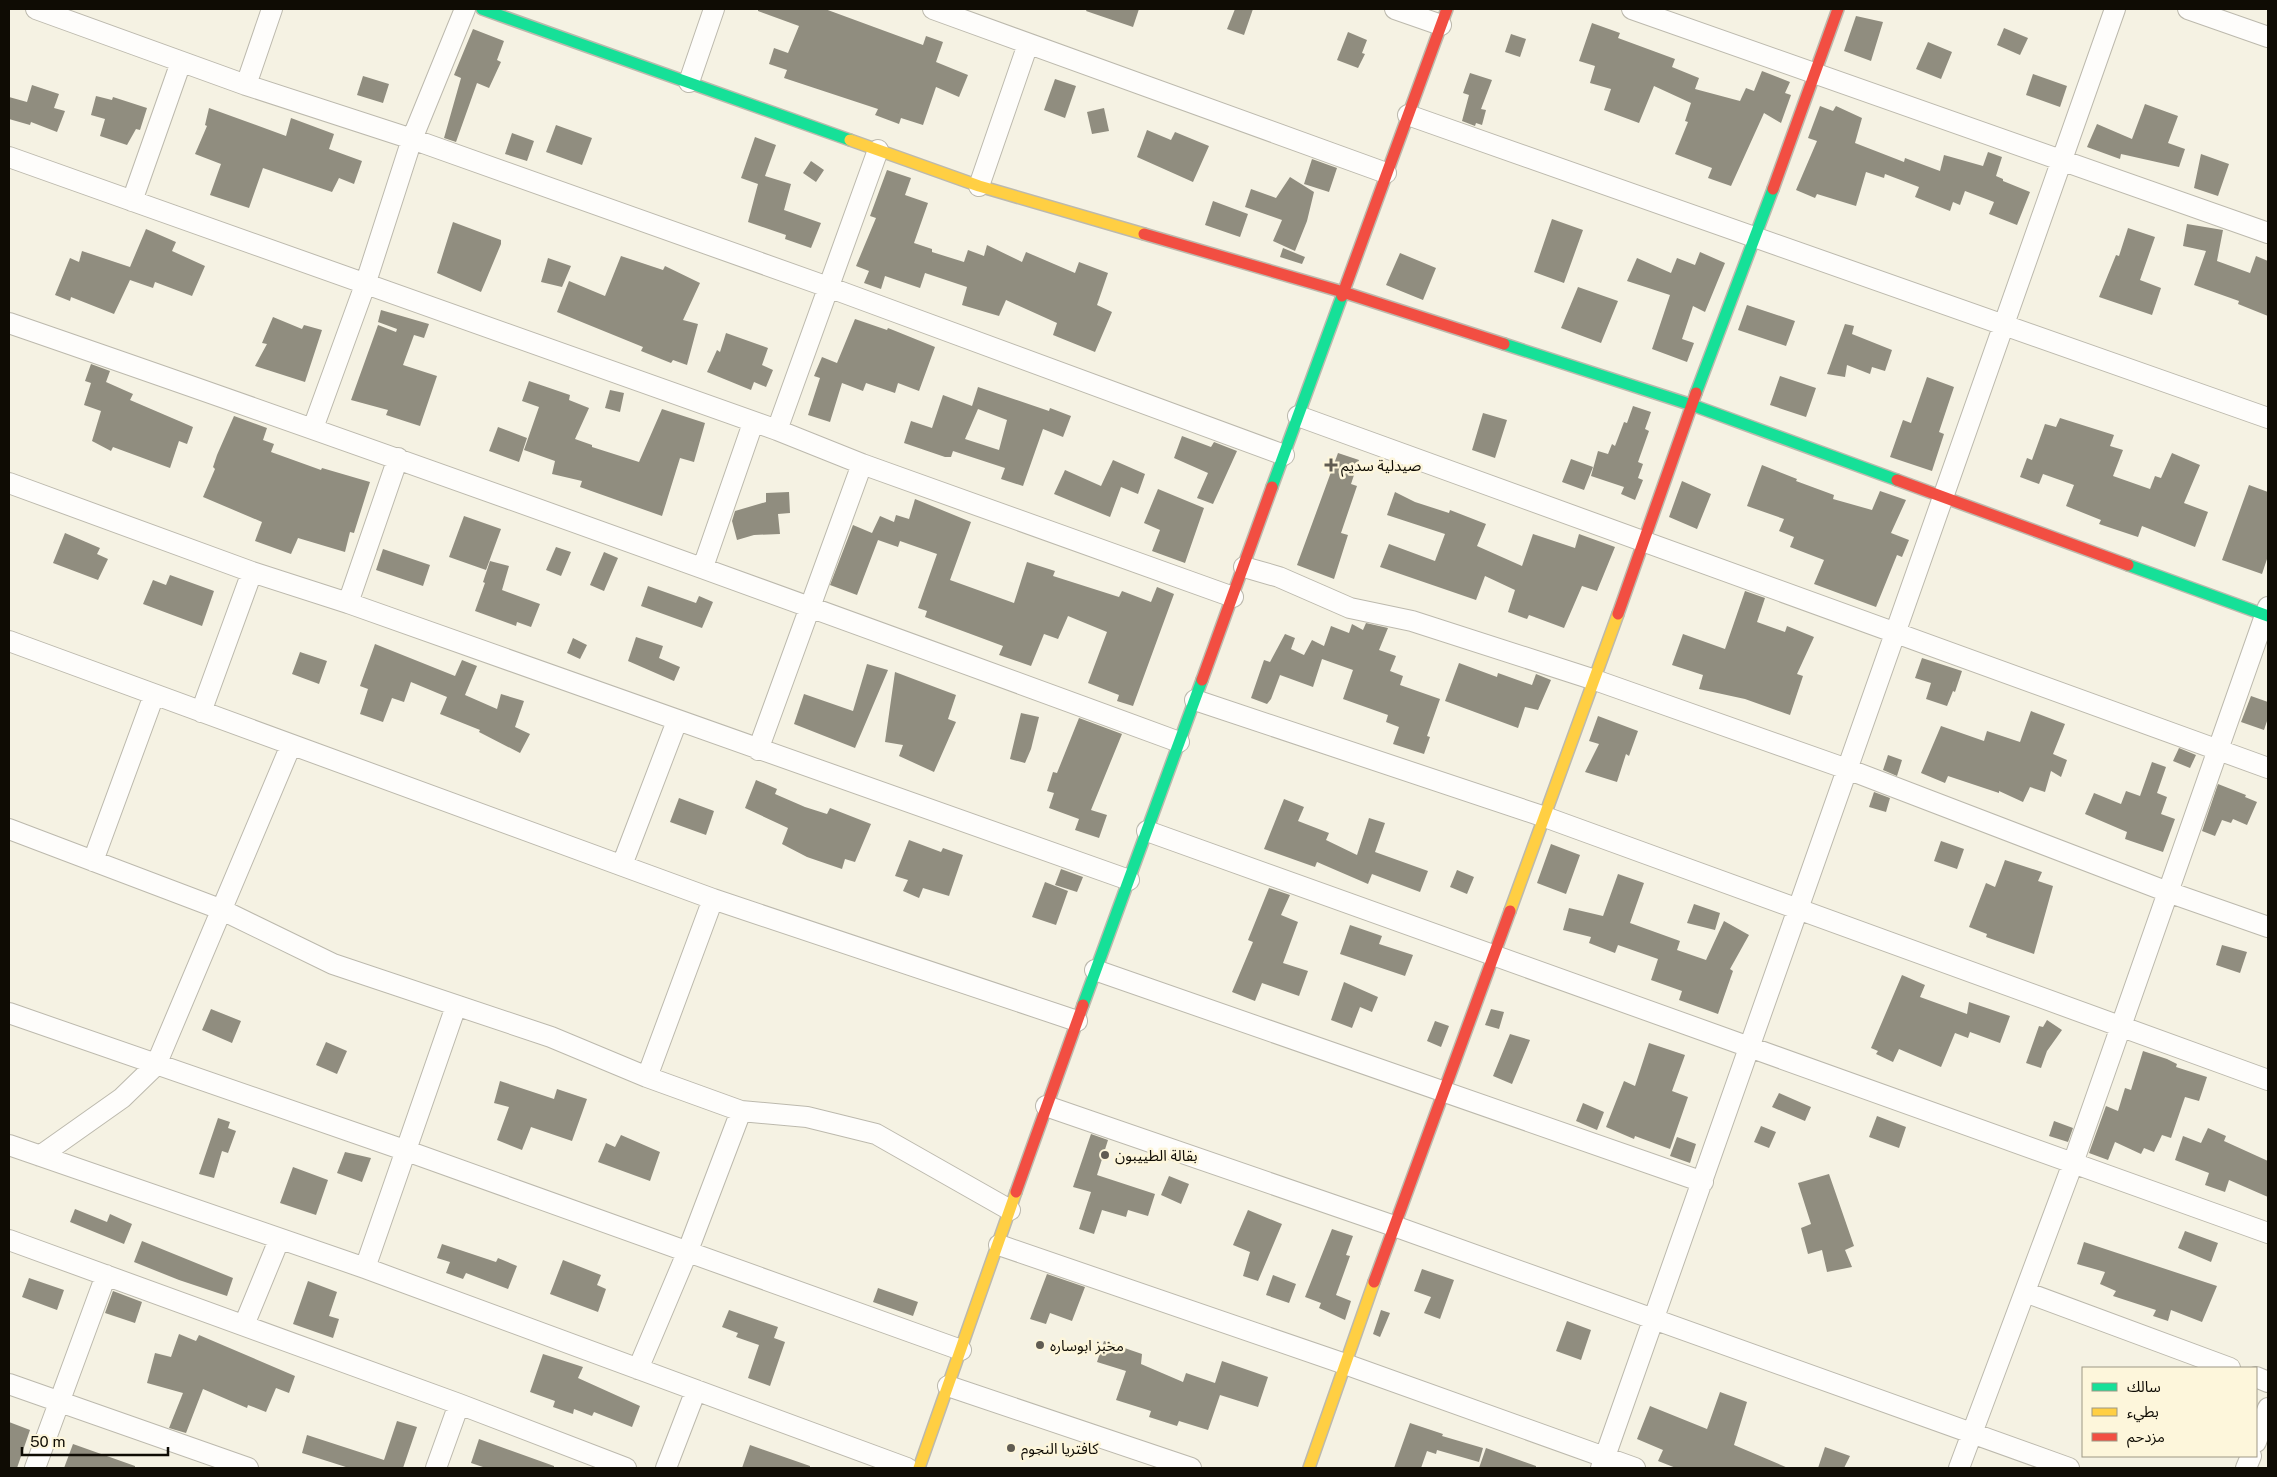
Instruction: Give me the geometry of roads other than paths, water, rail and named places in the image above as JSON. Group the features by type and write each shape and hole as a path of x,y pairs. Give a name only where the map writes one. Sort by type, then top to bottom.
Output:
{"street":[{"path":"36,9 82,17 181,62 412,139 828,286 1284,456"},
{"path":"246,85 272,9"},
{"path":"313,428 365,284 412,139 464,9"},
{"path":"482,9 979,186 1343,292 1692,406 2267,613 2217,749 2073,1163 1959,1468"},
{"path":"689,82 714,9"},
{"path":"933,9 1386,173"},
{"path":"919,1468 1046,1106 1444,17 1395,9"},
{"path":"1632,9 2268,233"},
{"path":"1309,1468 1394,1226 1495,956 1645,542 1692,406 1756,238 1838,9"},
{"path":"1603,1463 2115,9"},
{"path":"2188,9 2233,16 2268,37"},
{"path":"979,186 1028,44"},
{"path":"132,201 181,62"},
{"path":"1408,115 2268,418"},
{"path":"777,430 878,150"},
{"path":"9,157 777,430 862,464 1233,598"},
{"path":"9,323 313,428 703,567 1179,742"},
{"path":"1298,416 2268,768"},
{"path":"703,567 753,423"},
{"path":"348,603 398,458"},
{"path":"758,750 862,464"},
{"path":"9,483 252,572 348,603 1129,880"},
{"path":"1244,567 1279,577 1350,608 1412,621 1595,680 1847,769 2168,892 2268,927"},
{"path":"201,712 252,572"},
{"path":"9,641 154,696 712,899 1077,1021"},
{"path":"93,861 154,696"},
{"path":"1195,700 1545,817 1800,908 2268,1080"},
{"path":"622,865 677,721"},
{"path":"40,1156 122,1098 156,1065 290,745"},
{"path":"9,829 220,909 333,964 551,1036 647,1077 741,1111 807,1117 876,1134 1010,1210"},
{"path":"1147,831 2268,1233"},
{"path":"647,1077 712,899"},
{"path":"1096,970 1703,1182"},
{"path":"365,1268 456,1006"},
{"path":"9,1013 406,1151 961,1350"},
{"path":"1046,1106 1394,1226 2069,1468"},
{"path":"638,1368 687,1253 741,1111"},
{"path":"9,1145 279,1240 365,1268 906,1468"},
{"path":"9,1240 459,1404 626,1468"},
{"path":"244,1325 279,1240"},
{"path":"999,1244 1345,1364 1603,1463 1635,1468"},
{"path":"34,1468 106,1275"},
{"path":"2025,1292 2227,1367"},
{"path":"9,1384 248,1468"},
{"path":"948,1386 1191,1468"},
{"path":"666,1468 696,1390"},
{"path":"436,1468 459,1404"},
{"path":"2257,1439 2268,1408"}],"place":[{"name":"صيدلية سديم","path":"1331,465"},
{"name":"بقالة الطييبون","path":"1105,1155"},
{"name":"مخبز ابوساره","path":"1040,1345"},
{"name":"كافتريا النجوم","path":"1011,1448"}]}
